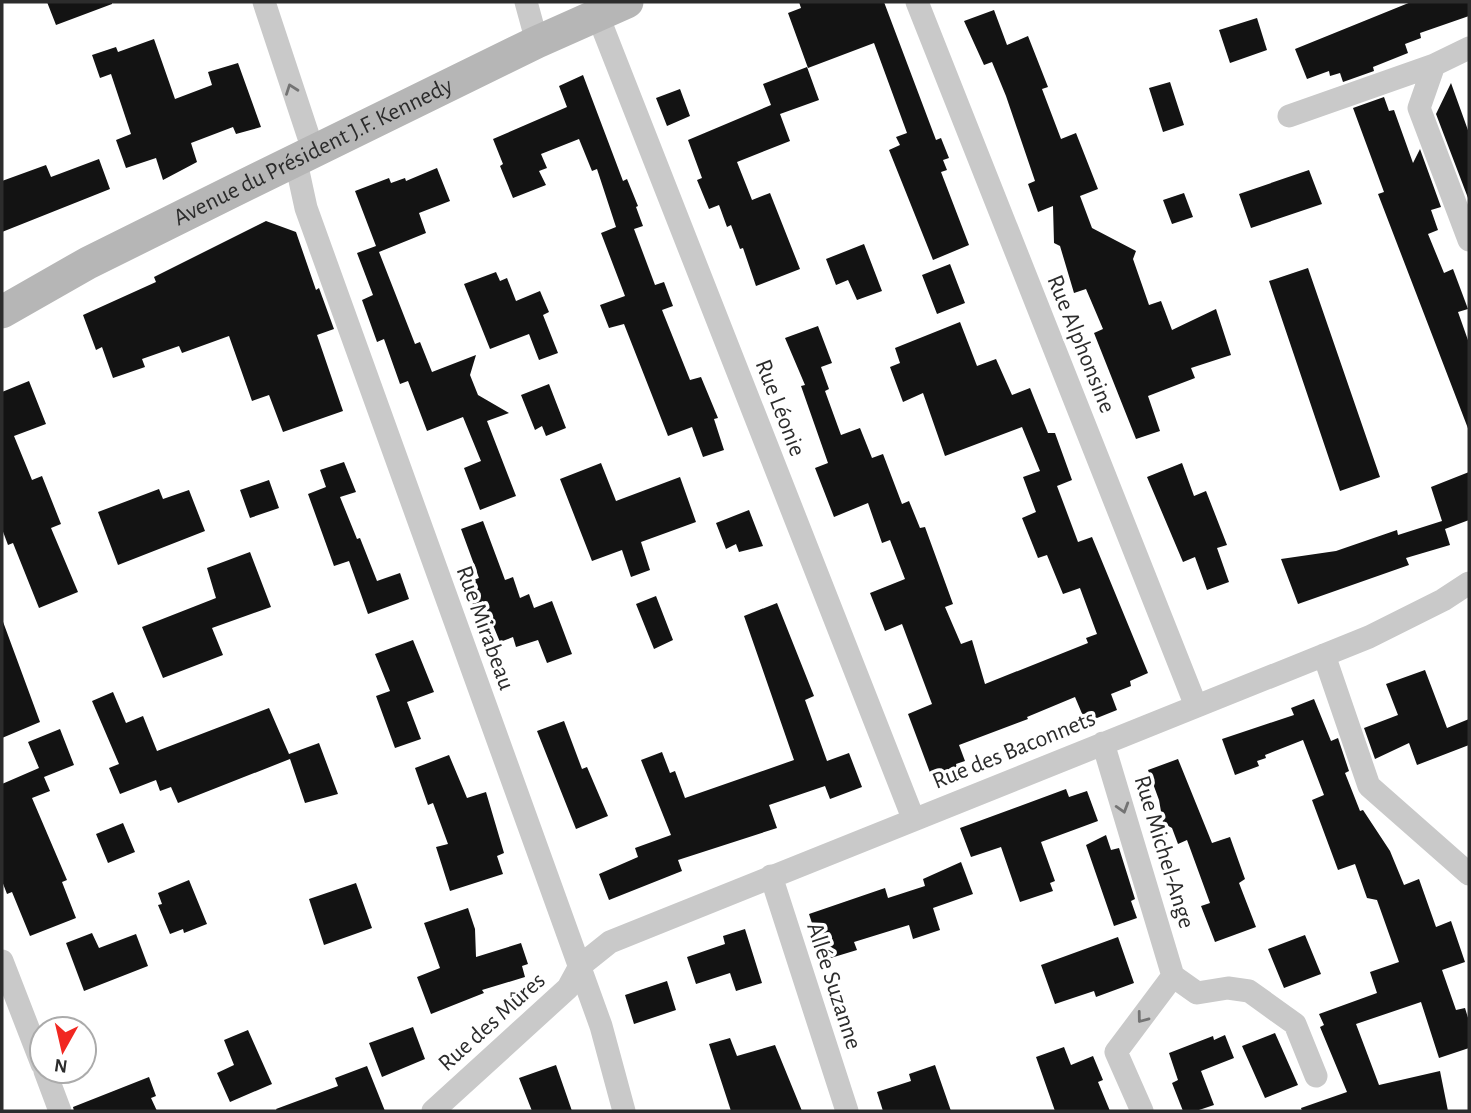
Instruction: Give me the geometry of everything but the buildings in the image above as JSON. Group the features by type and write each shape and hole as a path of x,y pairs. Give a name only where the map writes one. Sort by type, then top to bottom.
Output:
{"street":[{"name":"Rue Mirabeau","path":"264,2 305,158 311,221 580,966 601,1026 624,1111"},
{"path":"526,2 537,42"},
{"name":"Avenue du Président J.F. Kennedy","path":"2,312 88,263 537,42 627,2"},
{"name":"Rue Alphonsine","path":"917,2 1196,706"},
{"name":"Rue Léonie","path":"598,16 913,818"},
{"path":"1289,116 1434,65 1469,48"},
{"path":"1434,65 1419,108 1469,240"},
{"name":"Rue des Baconnets","path":"580,966 610,942 913,818 1324,656 1443,600 1469,583"},
{"path":"1324,656 1369,786 1469,874"},
{"name":"Rue Michel-Ange","path":"1103,743 1174,976"},
{"name":"Allée Suzanne","path":"771,876 847,1111"},
{"path":"2,961 28,1028"},
{"name":"Rue des Mûres","path":"433,1111 568,988 580,966"},
{"path":"1142,1111 1116,1052 1174,976 1197,993 1228,988 1249,991 1295,1024 1316,1076"},
{"path":"50,1085 60,1111"}]}
